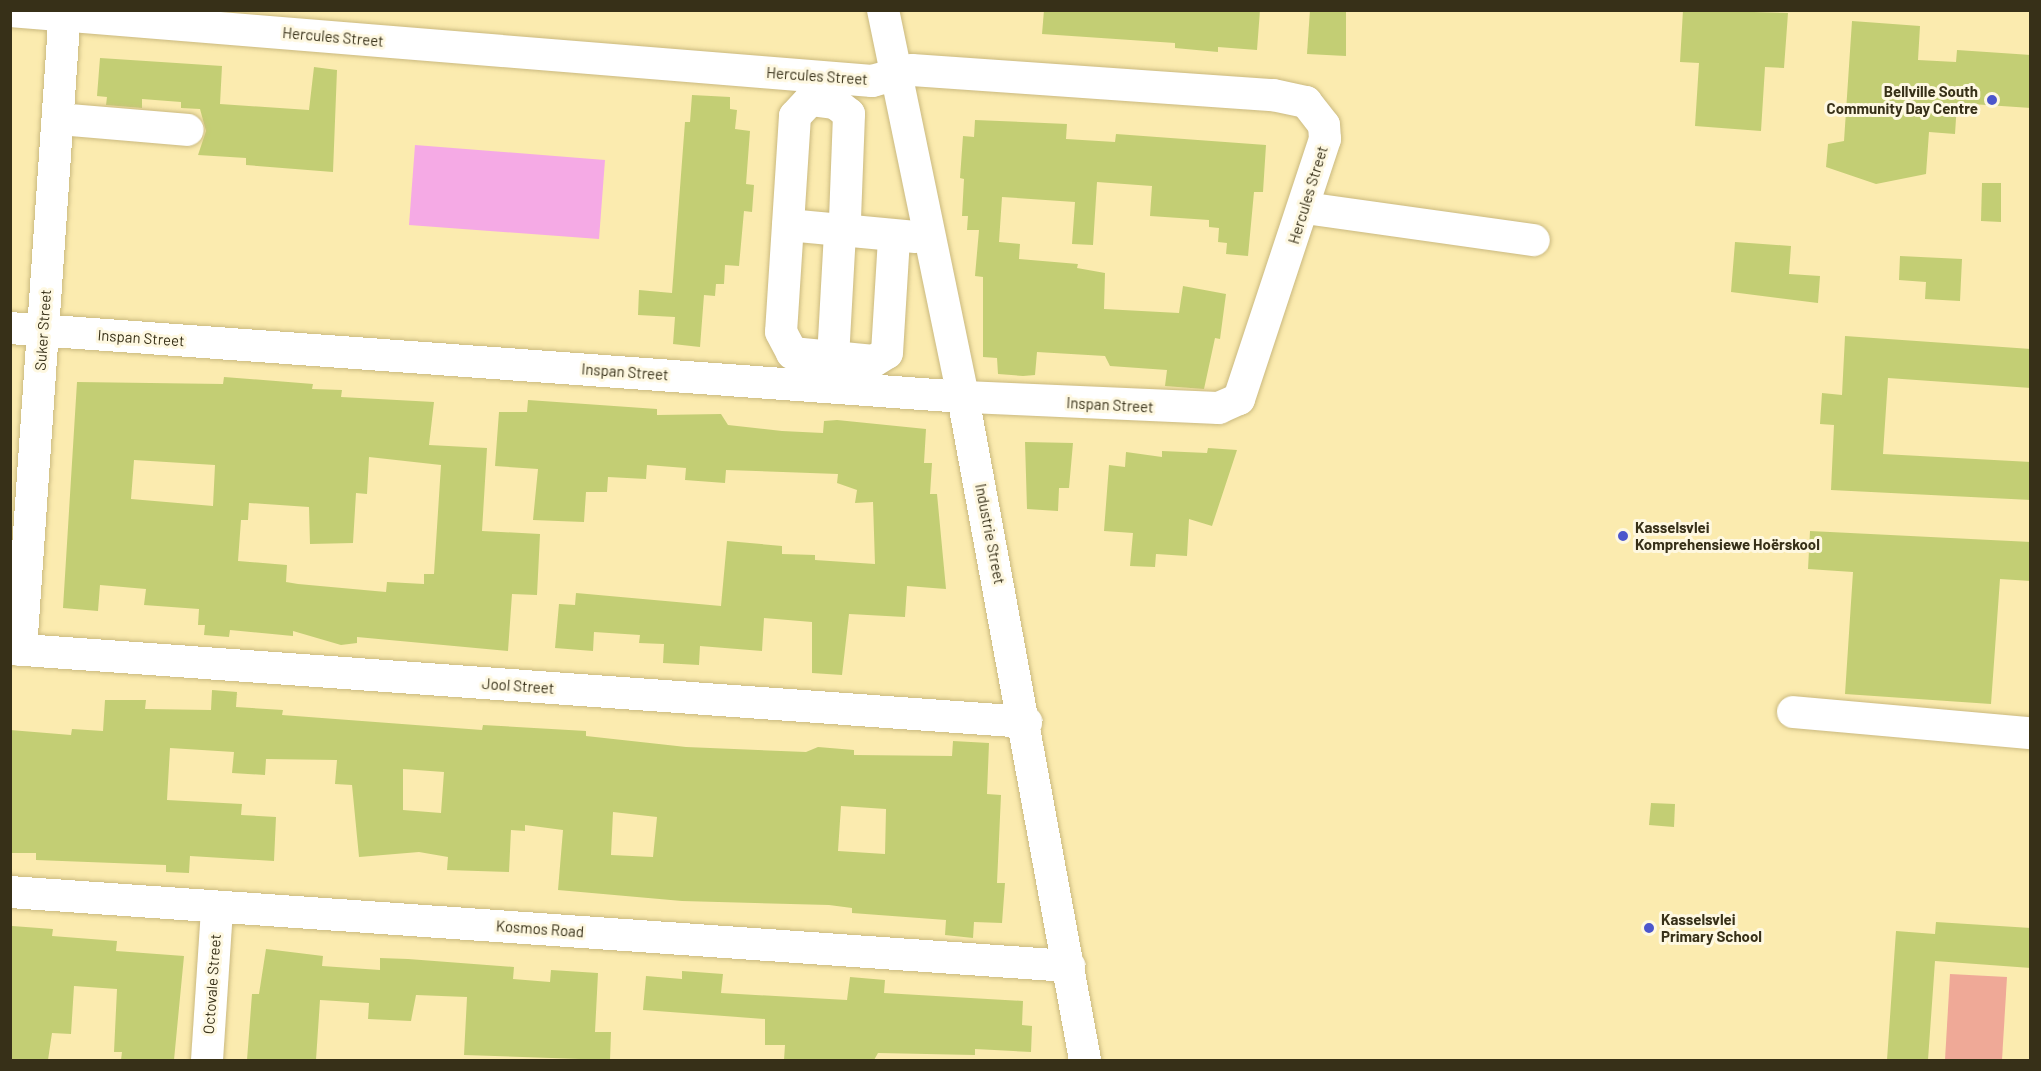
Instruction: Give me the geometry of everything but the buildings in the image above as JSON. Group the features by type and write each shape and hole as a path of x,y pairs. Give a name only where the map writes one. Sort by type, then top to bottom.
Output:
{"street":[{"name":"Industrie Street","path":"883,10 926,228 963,397 1026,722 1085,1060"},
{"name":"Hercules Street","path":"10,11 64,13 872,81 912,70 1273,95 1306,102 1324,125 1325,139 1305,208 1239,399"},
{"name":"Suker Street","path":"16,650 44,331 64,13"},
{"path":"833,358 849,114 836,103 813,100 802,104 795,116 782,340 792,353 833,358 877,361 887,353 894,237"},
{"path":"58,119 188,130"},
{"path":"1305,208 1534,240"},
{"path":"788,218 894,237 926,228"},
{"path":"842,226 926,228"},
{"name":"Inspan Street","path":"10,328 963,397 1203,410 1239,399"},
{"name":"Jool Street","path":"16,650 1026,722"},
{"path":"1793,711 2031,733"},
{"name":"Kosmos Road","path":"10,892 1069,966"},
{"name":"Octovale Street","path":"207,1060 217,908"}],"shaded area":[{"path":"415,145 605,160 599,239 409,225"},
{"path":"1950,974 2007,977 2002,1060 1945,1060"}],"place":[{"name":"Bellville South Community Day Centre","path":"1992,100"},
{"name":"Kasselsvlei Komprehensiewe Hoërskool","path":"1623,536"},
{"name":"Kasselsvlei Primary School","path":"1649,928"}]}
